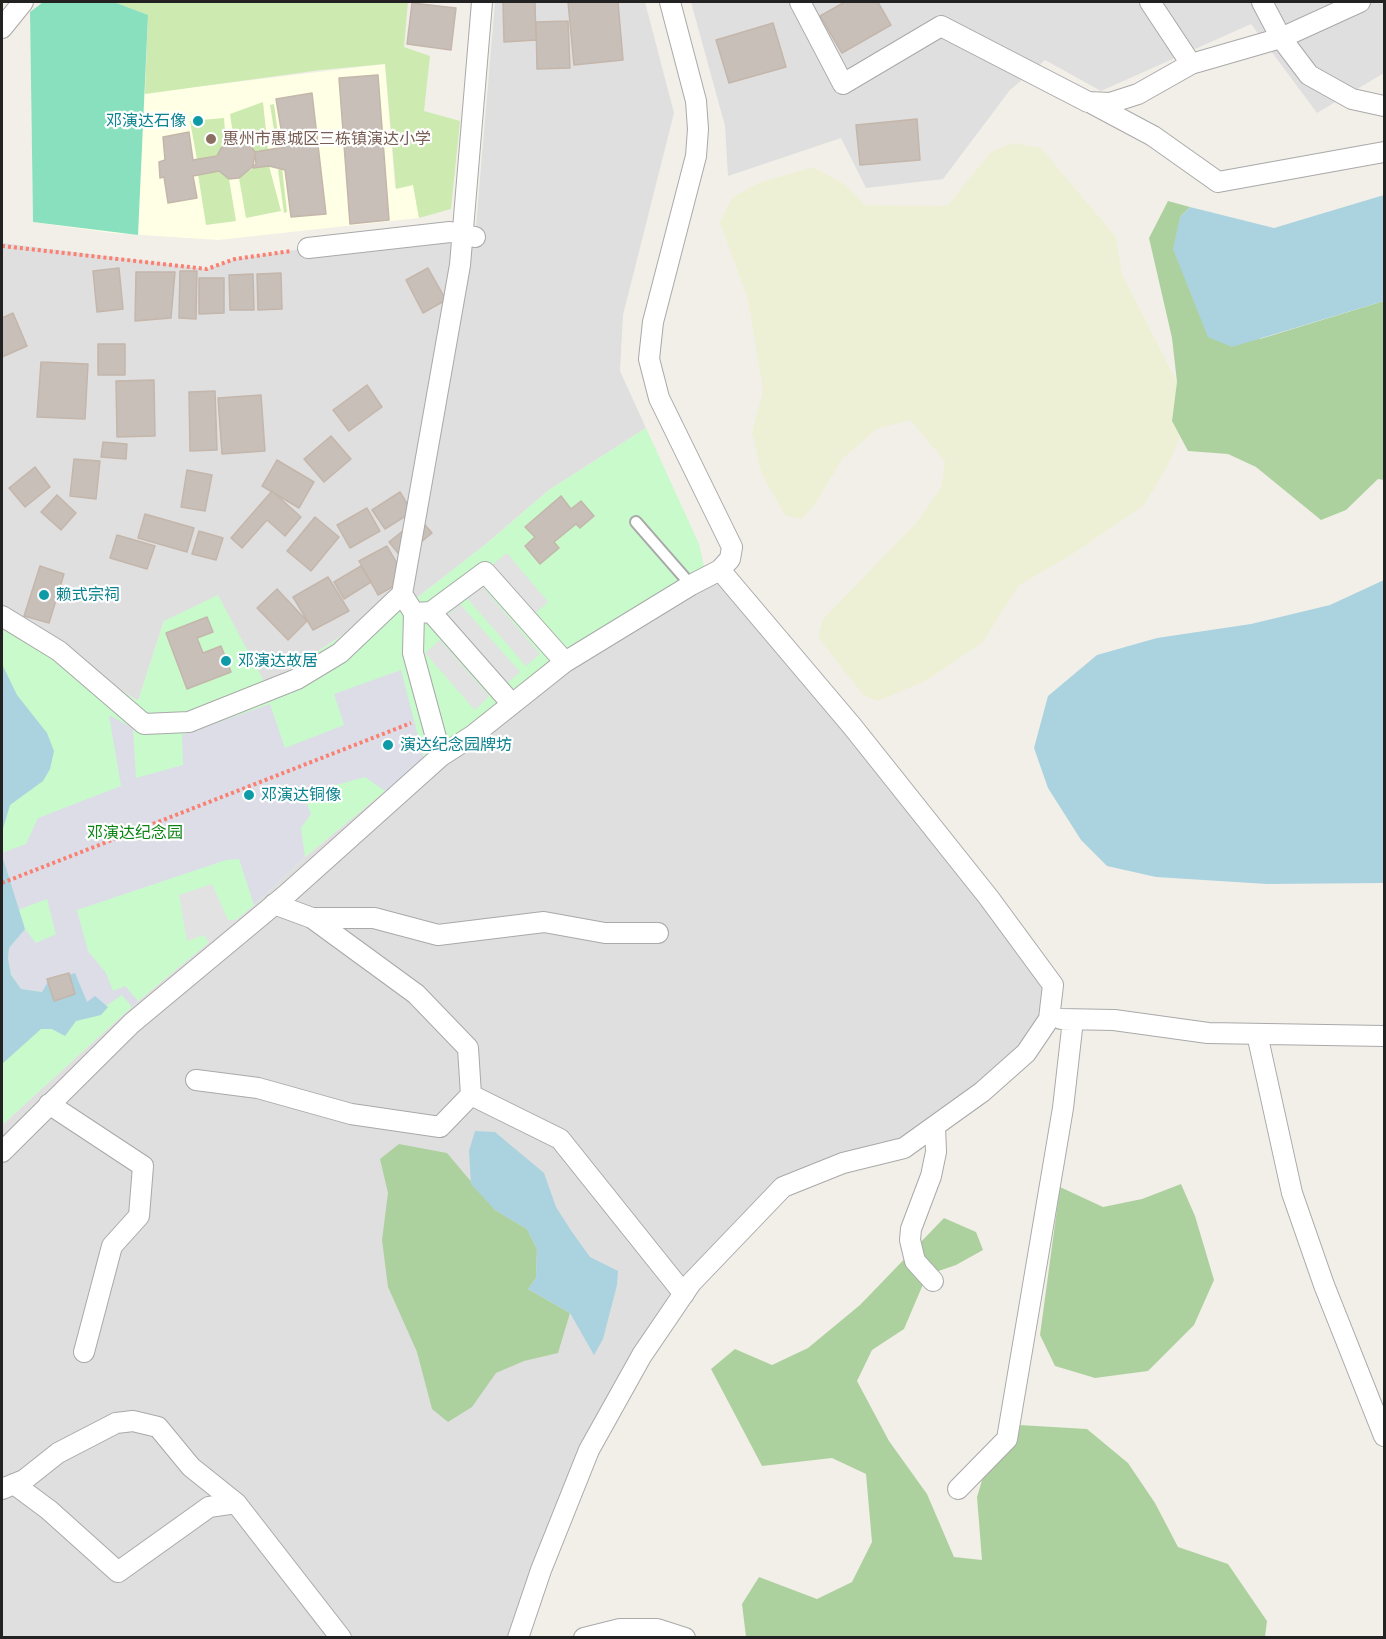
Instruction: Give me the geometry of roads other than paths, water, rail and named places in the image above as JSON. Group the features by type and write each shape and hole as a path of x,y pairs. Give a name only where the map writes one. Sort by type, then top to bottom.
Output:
{"street":[{"path":"2,28 23,2"},
{"path":"2,616 59,651 144,724 189,722 297,679 340,653 402,594 460,265 482,2"},
{"path":"2,1152 168,991 274,904 441,756 565,662 691,585 720,570 730,559 732,547 659,399 649,359 653,322 696,156 698,129 696,101 670,2"},
{"path":"800,2 843,84 941,26 1153,136 1218,182 1384,152"},
{"path":"1150,2 1191,64"},
{"path":"1262,2 1281,38 1309,75 1352,99 1384,106"},
{"path":"1088,102 1110,102 1138,94 1191,64 1281,38 1360,2"},
{"path":"308,248 450,232 476,238"},
{"path":"520,1637 541,1570 589,1450 642,1355 691,1283 783,1187 843,1163 903,1148 982,1092 1026,1053 1049,1019 1053,985 1004,918 852,726 720,570"},
{"path":"441,756 413,653 422,613 484,572 565,662"},
{"path":"402,594 512,704"},
{"path":"196,1080 258,1088 351,1114 440,1127 471,1095 468,1048 416,994 312,918 274,904"},
{"path":"312,918 374,918 438,935 544,922 605,933 658,933"},
{"path":"1049,1019 1114,1020 1208,1033 1384,1036"},
{"path":"958,1489 1006,1439 1064,1108 1073,1020"},
{"path":"1257,1034 1292,1193 1324,1285 1384,1436"},
{"path":"471,1095 560,1139 684,1294"},
{"path":"49,1104 143,1166 139,1216 112,1246 84,1352"},
{"path":"933,1281 915,1260 910,1240 911,1229 931,1176 936,1152 935,1126"},
{"path":"8,1486 24,1480 58,1453 116,1423 133,1421 158,1427 191,1467 236,1503 340,1638"},
{"path":"8,1486 49,1510 118,1572 209,1507 236,1503"},
{"path":"584,1638 620,1629 648,1629 685,1638"}],"lane":[{"path":"636,522 691,585"}],"water":[{"path":"1384,195 1384,301 1232,347 1208,337 1173,249 1180,217 1190,207 1274,228"},
{"path":"1384,580 1384,883 1267,884 1156,877 1107,866 1081,840 1048,788 1034,748 1048,696 1097,655 1157,638 1251,624 1330,605"},
{"path":"2,664 17,695 47,733 54,751 50,769 43,781 10,805 2,832"},
{"path":"2,855 25,929 9,948 8,959 11,975 21,989 42,992 48,982 75,973 87,1002 95,996 108,1007 101,1015 76,1021 65,1036 52,1029 41,1029 2,1064"},
{"path":"475,1131 495,1132 544,1173 556,1207 590,1257 618,1271 617,1285 603,1339 594,1355 570,1313 528,1289 536,1278 537,1249 527,1229 495,1210 471,1184 469,1151"}],"place":[{"name":"邓演达石像","path":"198,121"},
{"name":"惠州市惠城区三栋镇演达小学","path":"211,139"},
{"name":"赖式宗祠","path":"44,595"},
{"name":"邓演达故居","path":"226,661"},
{"name":"演达纪念园牌坊","path":"388,745"},
{"name":"邓演达铜像","path":"249,795"}],"park label":[{"name":"邓演达纪念园","path":"135,833"}]}
